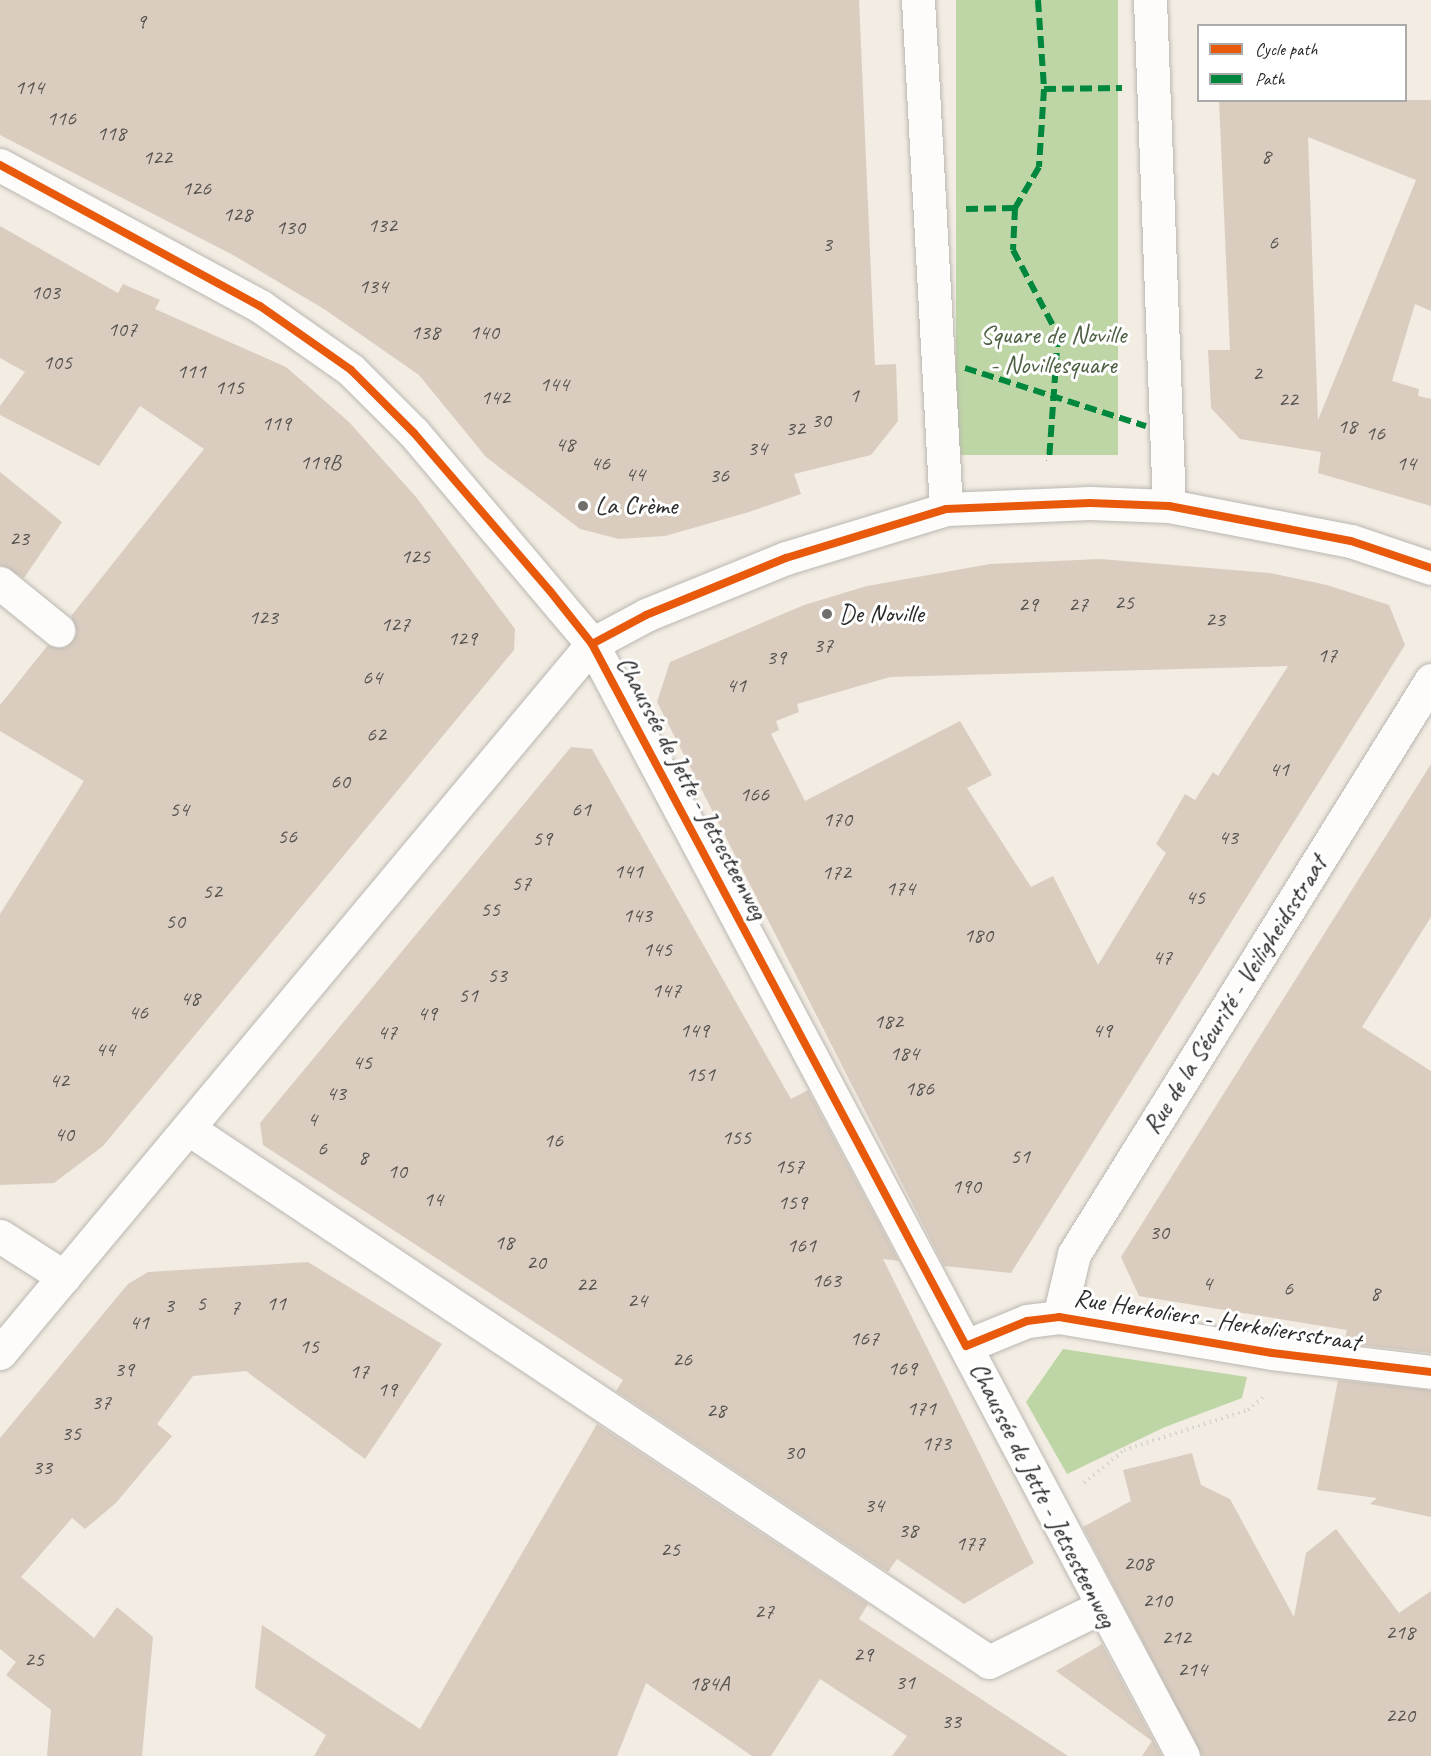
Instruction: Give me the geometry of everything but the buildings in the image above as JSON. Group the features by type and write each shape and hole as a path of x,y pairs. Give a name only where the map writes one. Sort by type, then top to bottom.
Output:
{"street":[{"path":"918,0 946,508"},
{"path":"1150,0 1169,506"},
{"name":"Chaussée de Jette - Jetsesteenweg","path":"0,165 260,306 351,370 414,433 592,644 966,1346 1101,1607 1183,1756"},
{"path":"0,1353 592,644 646,615 786,558 946,508 1089,503 1169,506 1352,541 1431,568"},
{"path":"0,583 58,630"},
{"name":"Rue de la Sécurité - Veiligheidsstraat","path":"1059,1317 1074,1254 1431,680"},
{"path":"189,1129 989,1662 1101,1607"},
{"path":"0,1236 64,1277"},
{"name":"Rue Herkoliers - Herkoliersstraat","path":"966,1346 1026,1321 1059,1317 1272,1353 1431,1372"}],"path":[{"path":"1051,1510 1124,1450 1248,1410 1265,1397 1272,1353"}],"green space":[{"name":"Square de Noville - Novillesquare","path":"956,0 1118,0 1118,455 956,455"},
{"path":"1063,1349 1247,1377 1242,1398 1165,1427 1067,1474 1026,1402"}],"marked path":[{"path":"1038,0 1044,89 1039,167 1015,208 1013,250 1058,335 1049,461"},
{"path":"1044,89 1122,88"},
{"path":"966,209 1015,208"},
{"path":"965,368 1146,426"}],"cycle path":[{"path":"0,165 260,306 351,370 414,433 550,591 592,644 966,1346 1027,1321 1059,1317 1272,1353 1431,1372"},
{"path":"592,644 646,615 786,558 946,509 1090,503 1169,506 1351,541 1431,568"}],"place":[{"name":"La Crème","path":"583,506"},
{"name":"De Noville","path":"827,614"}]}
